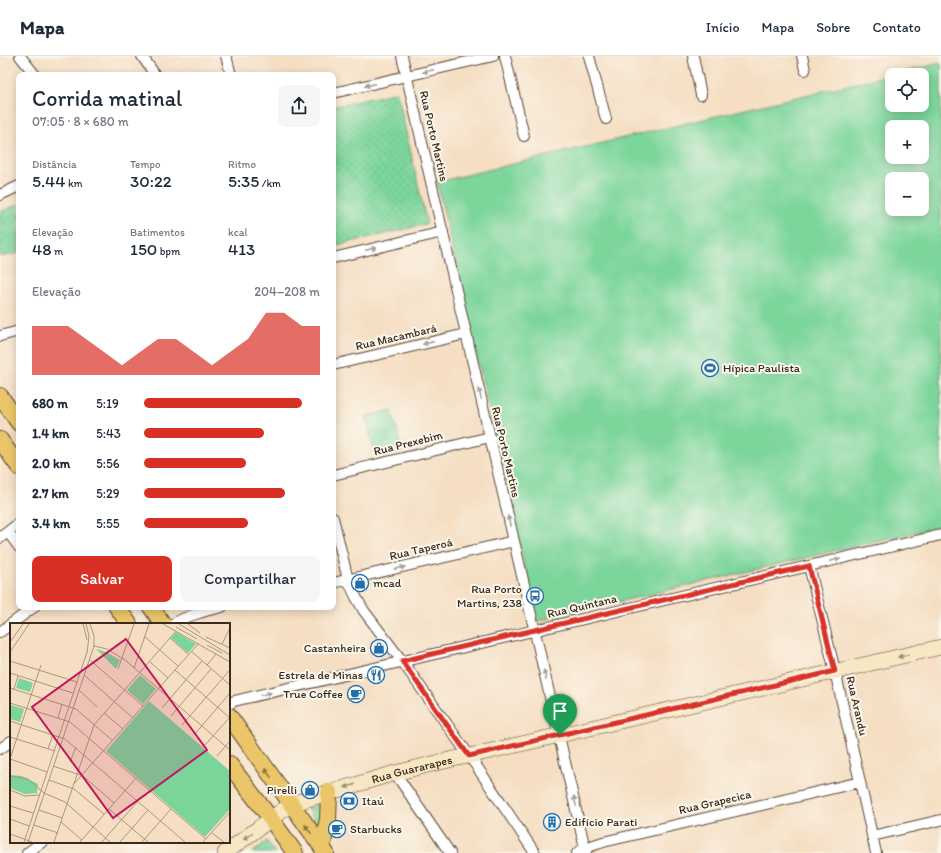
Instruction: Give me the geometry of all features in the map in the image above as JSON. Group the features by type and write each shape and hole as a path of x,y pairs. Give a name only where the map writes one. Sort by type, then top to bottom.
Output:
{"main road":[{"path":"0,396 16,419"},
{"path":"0,440 16,463"},
{"path":"119,610 128,623"},
{"path":"153,610 162,623"},
{"path":"230,717 324,851"},
{"path":"230,765 295,853"},
{"path":"324,851 329,792"}],"street":[{"path":"20,56 33,72"},
{"path":"142,56 153,72"},
{"path":"226,56 230,72"},
{"name":"Rua Porto Martins","path":"402,56 560,735 583,851"},
{"path":"336,92 493,56"},
{"path":"506,56 524,136"},
{"path":"589,56 606,119"},
{"path":"693,56 701,95"},
{"path":"802,56 805,70"},
{"path":"0,195 16,187"},
{"path":"336,257 443,232"},
{"path":"0,336 16,332"},
{"name":"Rua Macambará","path":"336,364 466,334"},
{"name":"Rua Prexebim","path":"336,474 490,437"},
{"path":"16,525 4,535 16,545"},
{"path":"336,530 348,580 364,611 402,661 535,853"},
{"name":"Rua Quintana","path":"230,703 234,701 402,661 941,535"},
{"name":"Rua Taperoá","path":"336,582 514,541"},
{"name":"Rua Arandu","path":"809,566 835,671 876,853"},
{"path":"12,623 30,610"},
{"path":"175,623 184,618 208,610"},
{"path":"0,632 10,625"},
{"name":"Rua Guararapes","path":"231,851 291,804 395,773 941,647"},
{"path":"0,749 10,742"},
{"path":"395,773 450,853"},
{"name":"Rua Grapecica","path":"583,851 603,842 860,782"},
{"path":"872,836 941,820"},
{"path":"27,853 41,843"}],"green space":[{"name":"Hípica Paulista","path":"941,63 941,526 537,621 437,182 885,76 885,112 929,112 929,68 920,68"},
{"path":"397,92 427,224 336,245 336,106"},
{"path":"16,205 16,254 0,257 0,212"},
{"path":"392,410 402,451 375,457 366,416"},
{"path":"326,802 320,831 307,808"},
{"path":"267,841 275,853 253,852"}],"place":[{"name":"Hípica Paulista","path":"710,368"},
{"name":"mcad","path":"360,583"},
{"name":"Rua Porto Martins, 238","path":"535,596"},
{"name":"Castanheira","path":"379,648"},
{"name":"Estrela de Minas","path":"376,675"},
{"name":"True Coffee","path":"356,694"},
{"name":"Pirelli","path":"310,790"},
{"name":"Itaú","path":"349,801"},
{"name":"Edifício Parati","path":"552,822"},
{"name":"Starbucks","path":"337,829"}],"route":[{"path":"809,566 835,671 560,735 469,756 402,661 809,566"}]}
